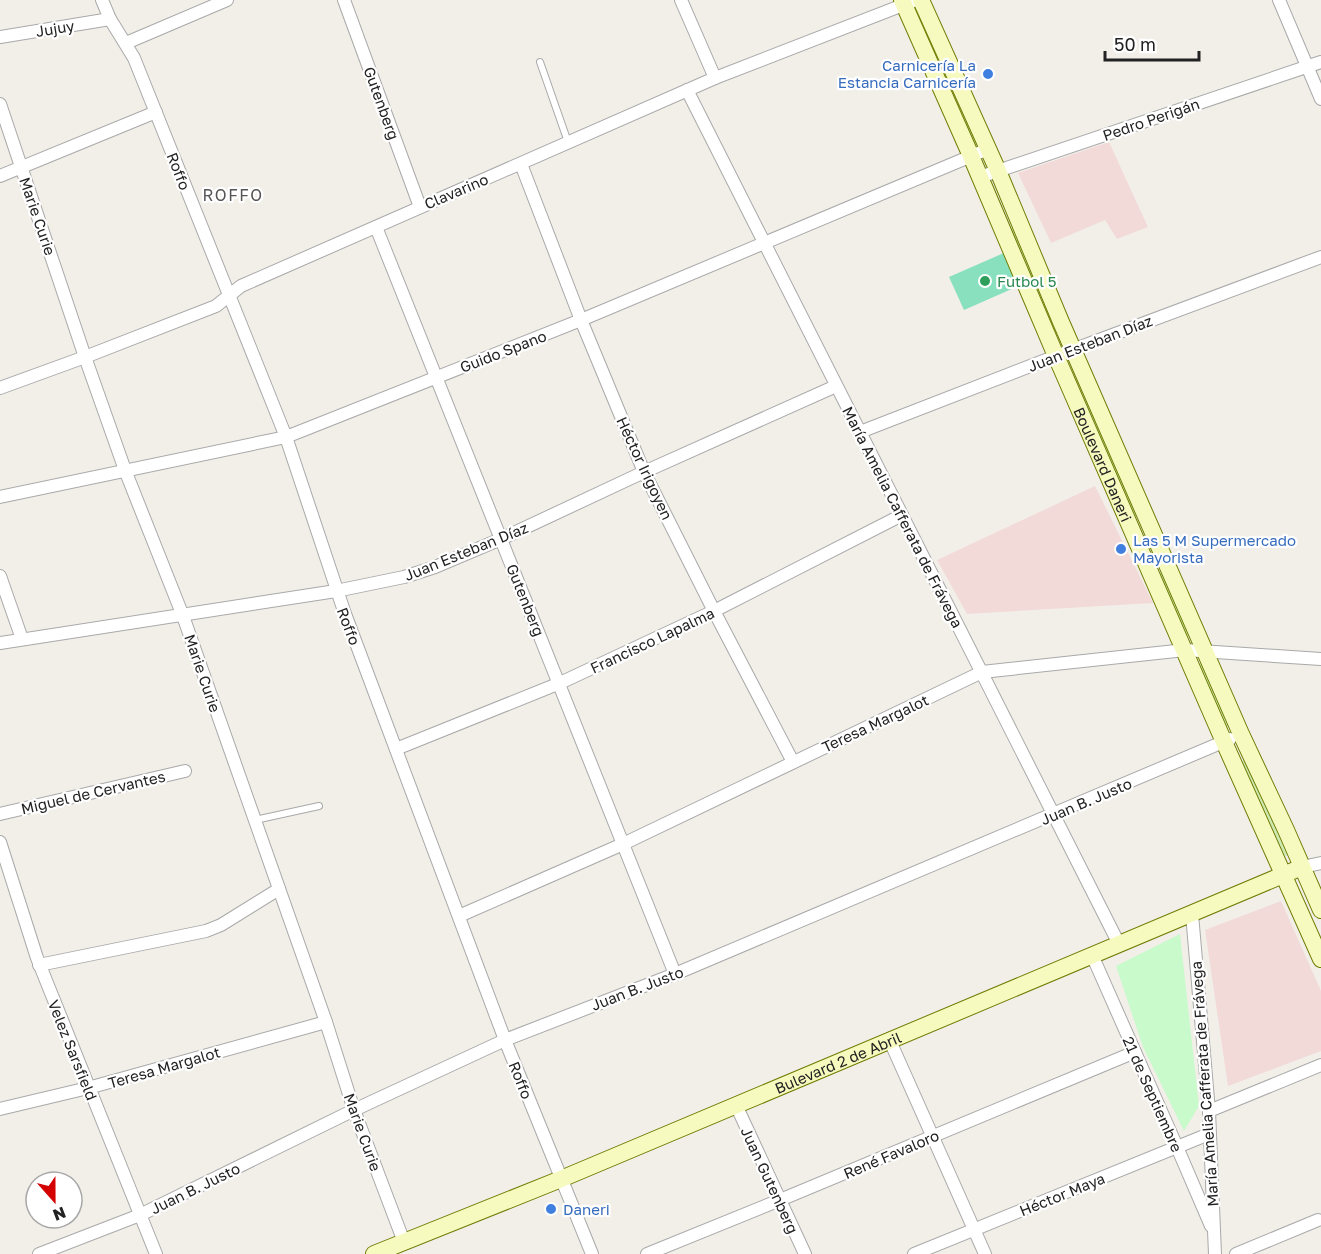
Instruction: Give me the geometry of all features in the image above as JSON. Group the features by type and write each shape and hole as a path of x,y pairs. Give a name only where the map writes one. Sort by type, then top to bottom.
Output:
{"main road":[{"name":"Boulevard Daneri","path":"921,0 998,171 1073,350 1241,734 1321,910"},
{"name":"Boulevard Daneri","path":"907,2 1056,356 1321,959"},
{"path":"999,223 1017,216"},
{"path":"1139,546 1156,539"},
{"name":"Bulevard 2 de Abril","path":"374,1254 561,1179 1302,867"}],"street":[{"name":"Roffo","path":"102,0 110,20 134,58 286,437 336,591 505,1040 592,1254"},
{"path":"126,43 225,0"},
{"name":"Gutenberg","path":"344,0 420,207"},
{"path":"681,0 715,78"},
{"path":"1279,0 1321,99"},
{"name":"Clavarino","path":"0,388 216,306 241,286 420,207 715,78 907,2"},
{"name":"Jujuy","path":"0,37 110,20"},
{"name":"Pedro Perigán","path":"980,177 1321,62"},
{"name":"María Amelia Cafferata de Frávega","path":"687,90 1119,944"},
{"name":"Marie Curie","path":"0,104 125,471 183,616 326,1022 354,1110 404,1242"},
{"path":"0,176 22,169 156,112"},
{"name":"Guido Spano","path":"0,497 286,437 581,320 988,149"},
{"name":"Héctor Irigoyen","path":"520,164 644,472 793,762"},
{"name":"Gutenberg","path":"376,227 675,974"},
{"name":"Juan Esteban Díaz","path":"860,432 1321,257"},
{"name":"Juan Esteban Díaz","path":"0,644 336,591 404,577 435,567 501,539 837,386"},
{"name":"Francisco Lapalma","path":"396,749 560,684 714,611 902,515"},
{"path":"0,576 22,639"},
{"name":"Teresa Margalot","path":"459,916 623,844 982,672 1185,650 1321,659"},
{"name":"Juan B. Justo","path":"39,1254 140,1215 354,1110 505,1040 675,974 1241,734"},
{"name":"Miguel de Cervantes","path":"0,814 185,771"},
{"name":"Velez Sarsfield","path":"0,842 39,965 156,1254"},
{"path":"1302,867 1321,863"},
{"path":"39,965 206,931 221,925 279,889"},
{"name":"María Amelia Cafferata de Frávega","path":"1192,914 1209,1111 1215,1254"},
{"name":"21 de Septiembre","path":"1092,955 1214,1234"},
{"name":"Teresa Margalot","path":"0,1109 88,1088 326,1022"},
{"path":"890,1041 986,1254"},
{"name":"René Favaloro","path":"647,1254 1134,1052"},
{"path":"1209,1111 1321,1065"},
{"name":"Juan Gutenberg","path":"736,1105 805,1254"},
{"name":"Héctor Maya","path":"914,1254 1209,1134"},
{"path":"1236,1254 1318,1220"}],"lane":[{"path":"540,62 568,143"},
{"path":"255,820 319,806"}],"shaded area":[{"path":"1109,142 1148,227 1117,239 1105,220 1051,243 1018,173"},
{"path":"1095,486 1153,603 967,614 937,560"},
{"path":"1281,901 1321,991 1321,1051 1228,1086 1205,930"}],"green space":[{"path":"919,13 976,143 973,144 916,14"},
{"path":"1013,227 1058,334 1055,335 1009,229"},
{"name":"Futbol 5","path":"1006,252 1021,285 964,310 949,277"},
{"path":"1073,368 1138,516 1135,518 1069,369"},
{"path":"1162,572 1189,635 1186,636 1158,574"},
{"path":"1202,663 1230,726 1226,727 1199,665"},
{"path":"1246,760 1289,855 1285,856 1242,761"},
{"path":"1180,934 1199,1106 1184,1131 1143,1047 1116,966"}],"place":[{"name":"Carnicería La Estancia Carnicería","path":"988,74"},
{"name":"Futbol 5","path":"985,281"},
{"name":"Las 5 M Supermercado Mayorista","path":"1121,549"},
{"name":"Daneri","path":"551,1209"}],"district":[{"name":"ROFFO","path":"233,195"}]}
